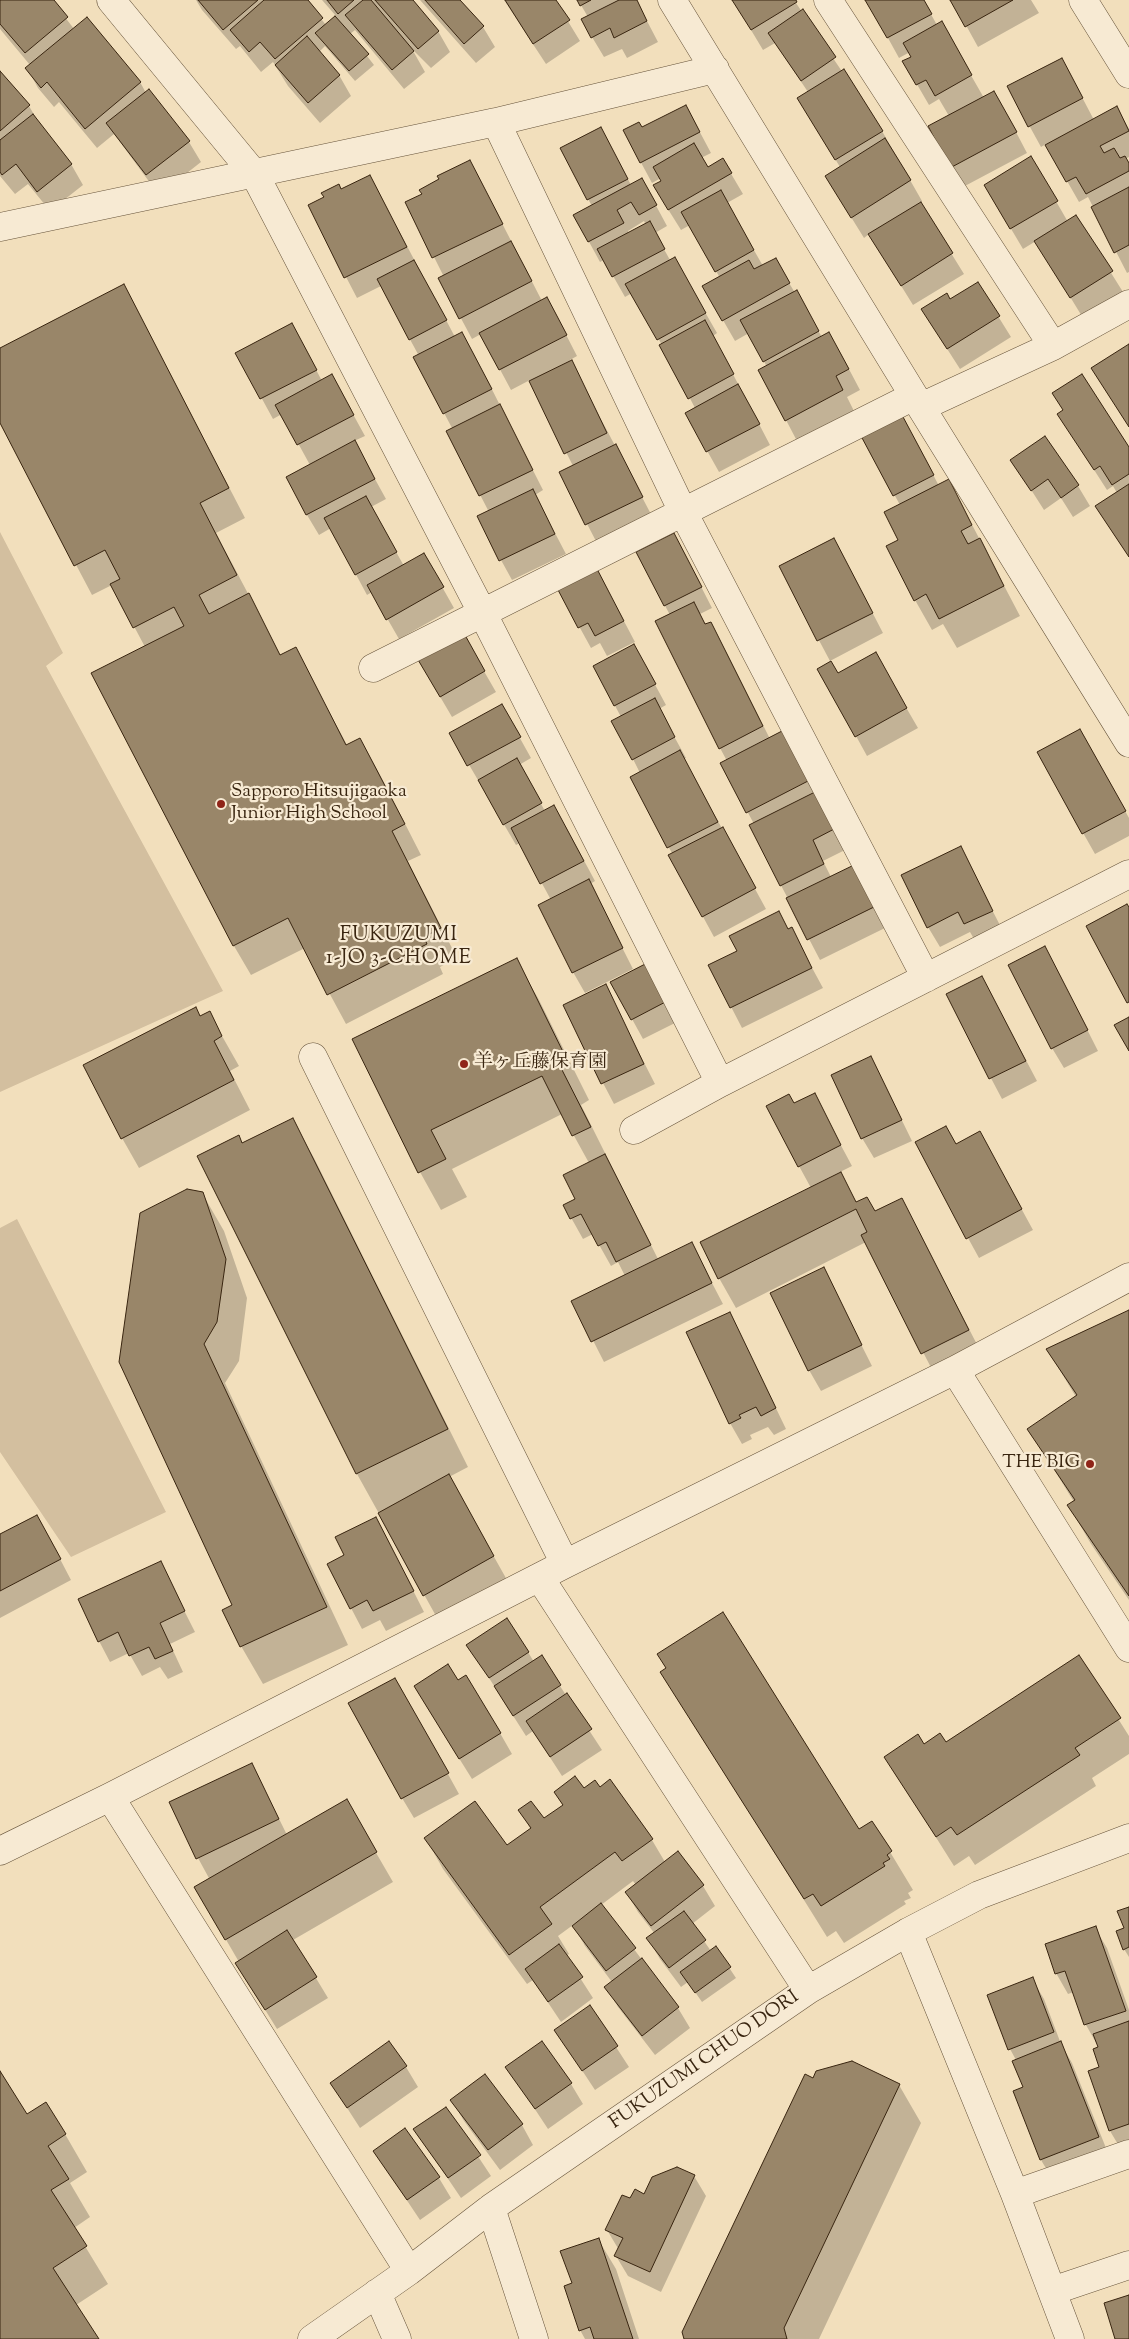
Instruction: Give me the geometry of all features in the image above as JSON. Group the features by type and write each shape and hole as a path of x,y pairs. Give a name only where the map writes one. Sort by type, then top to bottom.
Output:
{"street":[{"path":"111,0 254,175 483,614 720,1083"},
{"path":"672,0 917,402 1129,743"},
{"path":"828,0 1053,346"},
{"path":"1083,0 1129,74"},
{"path":"0,227 254,175 496,122 715,69"},
{"path":"496,122 683,512 926,978"},
{"path":"372,668 483,614 683,512 917,402 1053,346 1129,304"},
{"path":"634,1130 720,1083 1129,874"},
{"path":"313,1057 565,1564"},
{"path":"0,1851 110,1798 565,1564 955,1370 1129,1278"},
{"path":"955,1370 1129,1648"},
{"path":"540,1578 808,1990"},
{"path":"110,1798 409,2271"},
{"name":"FUKUZUMI CHUO DORI","path":"312,2339 409,2271 491,2208 808,1990 908,1932 979,1895 1129,1838"},
{"path":"908,1932 1015,2194 1070,2339"},
{"path":"1015,2194 1129,2154"},
{"path":"491,2208 534,2339"},
{"path":"1052,2291 1129,2265"},
{"path":"377,2292 397,2339"}],"shaded area":[{"path":"0,532 63,653 46,666 223,991 0,1092"},
{"path":"17,1219 166,1512 71,1557 0,1452 0,1228"}],"building":[{"path":"0,0 54,0 68,17 25,53 0,24"},
{"path":"198,0 258,0 223,30"},
{"path":"264,0 308,0 323,18 275,59 260,42 249,52 230,30"},
{"path":"327,0 354,0 338,14"},
{"path":"363,0 371,0 414,51 392,70 345,15"},
{"path":"375,0 413,0 439,31 418,49"},
{"path":"425,0 460,0 484,26 464,44"},
{"path":"505,0 556,0 570,20 533,44"},
{"path":"577,0 591,0 580,6"},
{"path":"619,0 637,0 647,21 614,38 610,28 591,38 581,19"},
{"path":"732,0 796,0 797,2 751,30"},
{"path":"865,0 924,0 932,14 887,38"},
{"path":"950,0 1013,0 965,27"},
{"path":"803,9 836,57 801,81 768,33"},
{"path":"335,16 369,54 349,71 315,33"},
{"path":"87,17 141,82 85,129 47,82 41,88 25,68"},
{"path":"942,21 972,75 935,96 926,80 916,85 902,61 911,57 903,43"},
{"path":"307,36 340,75 308,103 275,65"},
{"path":"1062,58 1083,98 1028,127 1007,86"},
{"path":"844,69 883,131 835,160 797,98"},
{"path":"0,71 30,105 0,131"},
{"path":"149,89 190,141 146,175 106,123"},
{"path":"994,91 1017,132 950,168 928,126"},
{"path":"686,105 700,132 640,163 623,130 639,122 642,127"},
{"path":"1117,106 1129,131 1100,146 1104,153 1114,148 1120,158 1125,156 1129,163 1129,171 1086,194 1076,177 1066,182 1045,145"},
{"path":"33,114 72,164 37,192 16,164 2,175 0,172 0,140"},
{"path":"601,127 628,179 587,200 560,148"},
{"path":"885,138 911,180 851,218 825,176"},
{"path":"694,143 708,167 723,158 732,173 668,210 653,185 661,181 653,167"},
{"path":"1031,156 1058,201 1010,229 984,185"},
{"path":"470,160 503,224 432,258 405,202 422,194 419,190 439,179 437,176"},
{"path":"370,175 407,247 344,278 308,205 324,197 321,193 339,184 341,189"},
{"path":"642,178 657,205 639,215 631,202 617,210 624,223 588,242 573,215"},
{"path":"1129,187 1129,245 1114,253 1091,207"},
{"path":"721,190 754,250 715,272 681,212"},
{"path":"921,202 953,253 901,286 868,234"},
{"path":"1076,215 1113,271 1070,298 1034,241"},
{"path":"650,221 665,249 612,277 597,249"},
{"path":"511,241 532,281 459,319 438,278"},
{"path":"675,257 706,313 657,340 625,284"},
{"path":"776,258 790,283 722,321 702,286 749,260 754,269"},
{"path":"414,260 447,320 409,340 377,279"},
{"path":"978,282 1000,316 947,349 921,309 947,293 950,299"},
{"path":"124,284 229,488 200,503 237,575 199,595 209,614 249,593 280,655 296,647 346,745 360,738 405,824 392,831 441,928 424,937 427,944 327,995 288,918 233,946 91,673 184,626 174,607 133,628 110,584 120,579 105,550 74,566 0,423 0,348"},
{"path":"797,290 819,331 763,362 740,320"},
{"path":"547,297 567,335 499,370 479,333"},
{"path":"705,320 734,374 688,399 659,345"},
{"path":"292,323 317,370 260,399 235,353"},
{"path":"462,332 492,389 443,414 413,357"},
{"path":"829,332 849,369 836,376 843,390 785,421 758,370"},
{"path":"1129,344 1129,427 1091,368"},
{"path":"572,360 607,433 564,454 529,381"},
{"path":"332,374 354,415 297,445 275,405"},
{"path":"1082,374 1129,447 1129,474 1112,485 1100,466 1094,470 1057,414 1063,410 1052,393"},
{"path":"738,384 760,424 706,452 685,413"},
{"path":"500,404 533,470 479,496 446,431"},
{"path":"902,415 934,475 893,496 861,436"},
{"path":"1045,436 1079,485 1061,498 1048,479 1031,491 1010,460"},
{"path":"355,440 375,479 306,515 286,477"},
{"path":"616,444 643,497 585,525 559,472"},
{"path":"949,479 972,525 961,531 968,544 980,538 1004,586 939,619 926,594 914,601 886,546 898,540 884,512"},
{"path":"1129,484 1129,557 1095,506"},
{"path":"533,489 555,534 499,561 477,516"},
{"path":"366,496 397,552 355,575 324,518"},
{"path":"674,533 702,587 664,606 636,552"},
{"path":"834,538 873,613 817,641 779,566"},
{"path":"424,553 444,587 386,620 367,585"},
{"path":"596,567 624,621 595,636 588,623 578,628 557,588"},
{"path":"694,602 705,624 711,622 763,726 719,749 655,621"},
{"path":"460,626 485,671 440,697 414,653"},
{"path":"634,644 656,684 614,706 593,666"},
{"path":"876,652 907,708 855,737 817,669 831,661 838,673"},
{"path":"655,698 675,737 632,760 611,721"},
{"path":"502,704 521,737 467,766 449,733"},
{"path":"1080,729 1126,811 1082,834 1037,752"},
{"path":"782,731 808,781 746,813 720,763"},
{"path":"680,750 718,822 667,848 630,777"},
{"path":"517,758 542,803 503,825 478,780"},
{"path":"819,790 838,827 813,840 824,864 780,886 749,825"},
{"path":"554,805 584,861 540,884 511,828"},
{"path":"723,827 756,888 702,917 668,855"},
{"path":"961,846 993,911 964,924 958,912 927,928 901,875"},
{"path":"856,864 876,906 807,940 786,898"},
{"path":"589,879 623,948 572,973 538,905"},
{"path":"1127,904 1129,907 1129,1002 1127,1003 1086,926"},
{"path":"779,911 788,929 792,927 812,968 730,1008 708,965 737,951 729,936"},
{"path":"1045,946 1088,1030 1051,1049 1008,965"},
{"name":"羊ヶ丘藤保育園","path":"517,958 568,1062 560,1066 591,1127 572,1136 542,1076 431,1130 446,1159 418,1173 352,1039"},
{"path":"653,960 673,998 631,1020 610,982"},
{"path":"982,976 1026,1061 989,1079 946,994"},
{"path":"606,984 644,1064 601,1084 563,1005"},
{"path":"196,1007 200,1016 210,1011 222,1036 214,1041 234,1080 121,1139 83,1065"},
{"path":"1129,1017 1129,1051 1114,1025"},
{"path":"871,1056 902,1120 861,1139 831,1075"},
{"path":"815,1093 841,1145 798,1167 766,1106 789,1094 794,1103"},
{"path":"293,1118 448,1429 356,1474 197,1156 239,1135 242,1143"},
{"path":"946,1126 956,1144 980,1131 1022,1209 966,1239 915,1142"},
{"path":"605,1154 651,1245 616,1262 606,1242 598,1246 581,1214 570,1219 563,1205 575,1199 563,1175"},
{"path":"841,1172 856,1202 867,1197 875,1211 902,1198 969,1330 921,1354 861,1235 867,1232 856,1209 718,1279 700,1242"},
{"path":"187,1189 203,1192 226,1259 217,1322 204,1344 327,1607 240,1647 222,1610 232,1605 119,1362 140,1213"},
{"path":"692,1242 712,1283 591,1342 571,1301"},
{"path":"824,1267 862,1345 808,1371 770,1293"},
{"name":"THE BIG","path":"1129,1310 1129,1596 1067,1505 1075,1500 1027,1429 1077,1395 1046,1349"},
{"path":"730,1312 776,1408 761,1416 756,1407 739,1415 741,1418 729,1424 686,1332"},
{"path":"449,1474 494,1556 423,1596 378,1513"},
{"path":"37,1515 61,1559 0,1591 0,1534"},
{"path":"376,1517 414,1591 373,1611 367,1600 350,1609 327,1564 344,1555 335,1537"},
{"path":"161,1561 185,1611 160,1623 173,1651 155,1659 149,1647 129,1656 118,1632 98,1642 78,1599"},
{"path":"723,1612 859,1829 872,1821 892,1851 887,1855 890,1859 883,1863 885,1866 821,1906 813,1894 804,1899 660,1672 666,1668 657,1654"},
{"path":"507,1618 529,1652 489,1678 466,1645"},
{"path":"542,1655 561,1685 513,1716 494,1686"},
{"path":"1079,1655 1121,1718 1075,1748 1080,1755 957,1835 951,1827 936,1837 884,1757 918,1734 924,1744 940,1733 946,1742"},
{"path":"448,1664 458,1680 466,1675 501,1733 459,1759 414,1686"},
{"path":"395,1678 449,1773 401,1799 348,1703"},
{"path":"567,1693 592,1729 550,1757 526,1721"},
{"path":"252,1763 279,1819 196,1859 169,1802"},
{"path":"575,1776 584,1788 595,1780 600,1787 610,1779 653,1839 622,1861 615,1852 540,1907 552,1924 509,1955 424,1838 475,1801 507,1845 531,1828 518,1810 531,1801 544,1818 563,1805 554,1792"},
{"path":"347,1799 377,1852 225,1940 194,1887"},
{"path":"678,1851 704,1885 651,1926 625,1892"},
{"path":"601,1903 636,1948 606,1971 572,1926"},
{"path":"1129,1907 1129,1947 1123,1950 1116,1931 1124,1928 1117,1911"},
{"path":"684,1911 706,1940 669,1968 646,1938"},
{"path":"1096,1926 1126,2011 1084,2025 1065,1971 1055,1974 1045,1944"},
{"path":"287,1930 317,1977 265,2010 235,1963"},
{"path":"559,1944 583,1977 548,2002 525,1969"},
{"path":"716,1946 731,1967 695,1993 680,1972"},
{"path":"642,1958 679,2007 642,2036 604,1987"},
{"path":"1033,1977 1054,2032 1008,2050 987,1995"},
{"path":"590,2005 618,2046 582,2071 554,2030"},
{"path":"1129,2021 1129,2124 1109,2131 1088,2071 1099,2067 1093,2049 1098,2047 1093,2034"},
{"path":"389,2041 407,2066 347,2108 330,2083"},
{"path":"542,2041 572,2083 535,2109 505,2067"},
{"path":"1061,2041 1099,2137 1040,2160 1013,2091 1023,2087 1012,2061"},
{"path":"852,2061 900,2084 784,2328 787,2339 684,2339 682,2332 805,2074 813,2078 816,2071"},
{"path":"0,2071 27,2114 46,2102 66,2134 48,2146 69,2179 51,2190 87,2246 53,2268 99,2339 0,2339"},
{"path":"485,2074 523,2124 488,2150 450,2100"},
{"path":"446,2107 481,2155 448,2178 413,2129"},
{"path":"405,2128 440,2177 407,2200 373,2151"},
{"path":"677,2167 695,2175 650,2272 614,2256 623,2238 605,2230 622,2195 630,2198 635,2189 644,2194 652,2177"},
{"path":"599,2238 633,2339 594,2339 590,2327 579,2331 564,2286 572,2283 560,2251"},
{"path":"1129,2295 1129,2339 1115,2339 1104,2303"}],"place":[{"name":"Sapporo Hitsujigaoka Junior High School","path":"221,804"},
{"name":"羊ヶ丘藤保育園","path":"464,1064"},
{"name":"THE BIG","path":"1090,1464"}],"district":[{"name":"FUKUZUMI 1-JO 3-CHOME","path":"399,948"}]}
